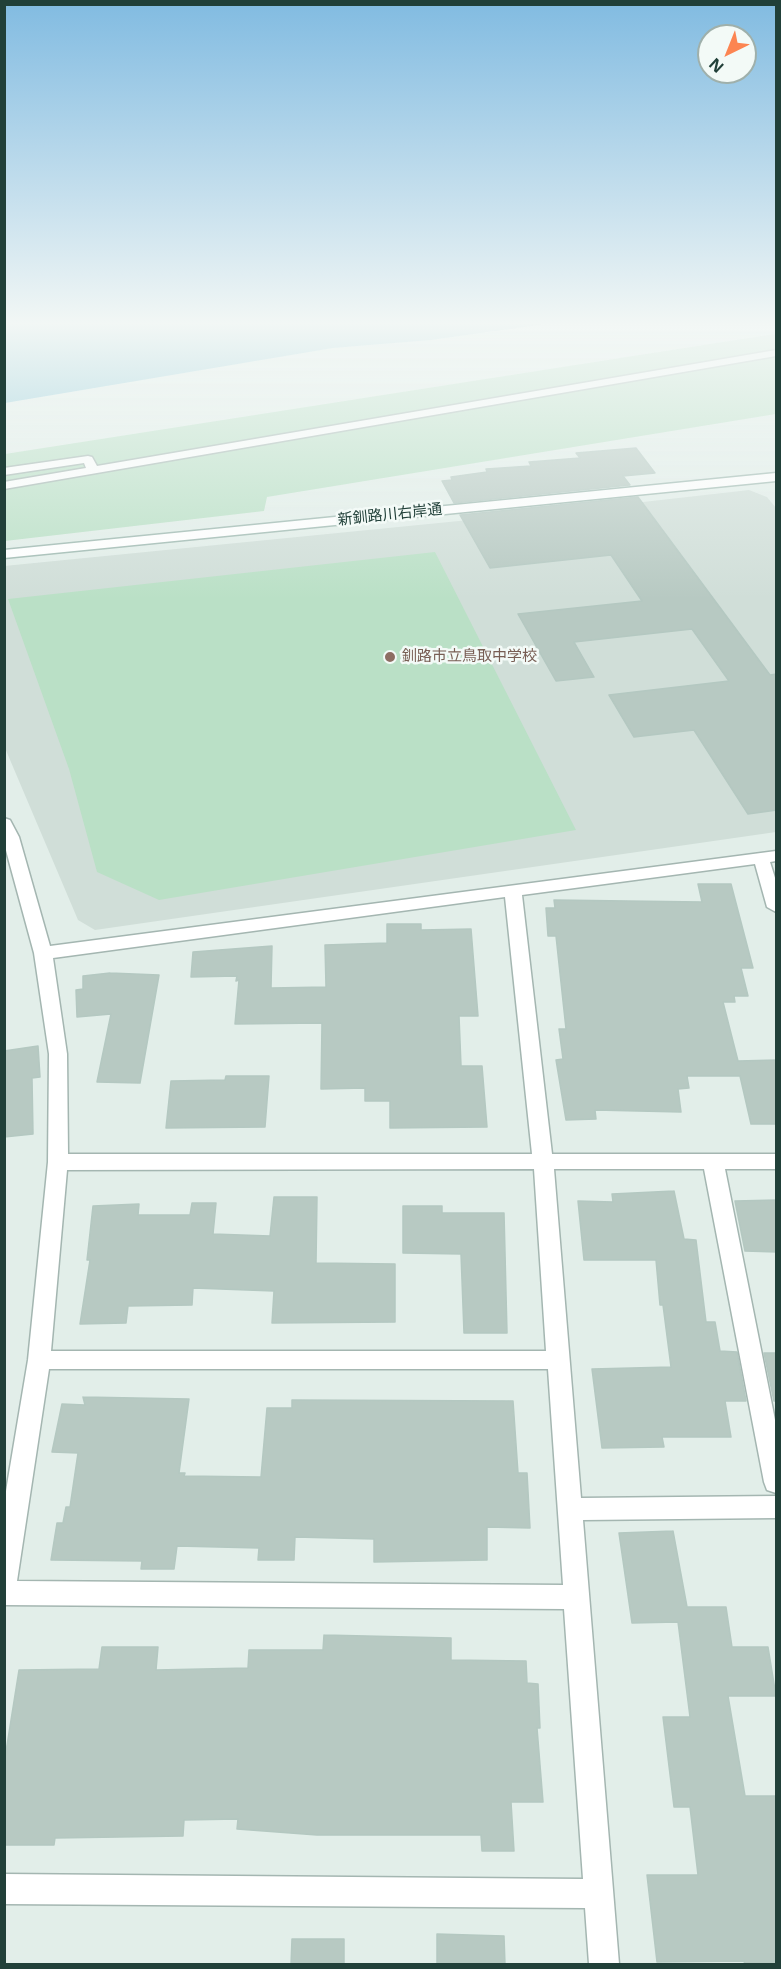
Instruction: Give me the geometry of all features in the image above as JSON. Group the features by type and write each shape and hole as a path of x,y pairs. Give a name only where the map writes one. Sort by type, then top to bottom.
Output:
{"street":[{"path":"4,486 418,415"},
{"path":"4,472 88,459 93,471"},
{"name":"新釧路川右岸通","path":"4,554 775,479"},
{"path":"4,823 11,837 43,953 58,1054 58,1162 39,1360 4,1584"},
{"path":"43,953 769,857 777,907"},
{"path":"513,891 543,1160 604,1965"},
{"path":"713,1161 777,1482"},
{"path":"58,1162 777,1161"},
{"path":"39,1360 557,1360"},
{"path":"570,1509 777,1507"},
{"path":"4,1593 577,1598"},
{"path":"4,1889 597,1894"}],"shaded area":[{"name":"釧路市立鳥取中学校","path":"749,490 767,497 776,508 776,832 95,930 78,920 5,748 4,566"}],"green space":[{"path":"256,415 771,415 267,497 264,511 5,541 5,454"},
{"path":"435,552 576,830 159,900 97,872 69,769 8,599"}],"building":[{"path":"636,448 655,473 623,476 630,485 454,503 442,481 452,480 451,477 487,472 486,469 531,466 529,462 580,458 576,453"},
{"path":"638,497 770,675 777,674 777,810 748,814 694,730 634,737 609,695 729,681 692,629 574,642 594,677 556,681 518,614 642,601 611,555 490,568 460,515"},
{"path":"698,884 731,884 753,968 741,968 748,996 734,996 735,1002 723,1002 738,1061 777,1060 777,1124 751,1124 740,1076 687,1076 689,1088 678,1089 681,1112 595,1110 596,1119 566,1120 556,1060 563,1059 559,1029 566,1029 556,936 548,936 546,908 555,908 554,900 702,902"},
{"path":"387,924 421,924 421,930 471,929 478,1016 459,1016 461,1066 482,1066 487,1127 390,1128 390,1101 365,1101 365,1088 321,1089 322,1023 235,1024 239,980 236,981 237,976 191,977 193,952 272,946 271,988 326,987 325,945 387,943"},
{"path":"110,973 159,975 140,1083 97,1082 111,1014 77,1017 76,990 83,989 83,976"},
{"path":"38,1046 40,1077 32,1078 33,1134 4,1137 4,1051"},
{"path":"226,1076 269,1076 265,1127 166,1128 171,1081 225,1080"},
{"path":"674,1191 684,1239 696,1240 706,1322 715,1322 720,1351 737,1352 746,1401 725,1401 731,1437 662,1437 664,1447 602,1448 592,1369 671,1367 663,1305 660,1305 656,1260 584,1260 578,1201 613,1202 612,1194"},
{"path":"274,1197 317,1197 316,1263 395,1264 395,1322 272,1323 274,1291 193,1288 192,1305 128,1306 126,1323 80,1324 90,1260 87,1260 93,1206 139,1204 138,1215 190,1215 192,1203 216,1203 213,1234 270,1236"},
{"path":"777,1200 777,1252 745,1251 735,1201"},
{"path":"403,1206 442,1206 442,1213 504,1213 507,1333 464,1333 461,1254 403,1253"},
{"path":"764,1353 777,1353 777,1401 774,1401"},
{"path":"83,1397 189,1399 179,1473 185,1473 184,1476 261,1477 267,1408 292,1408 292,1400 513,1401 518,1473 527,1473 530,1528 487,1527 487,1560 374,1562 374,1539 295,1537 294,1560 258,1560 259,1548 177,1546 174,1569 141,1569 142,1561 51,1560 57,1523 63,1523 66,1507 70,1507 78,1453 52,1452 62,1404 85,1405"},
{"path":"673,1531 687,1607 726,1607 732,1647 768,1647 776,1696 728,1696 745,1796 777,1796 777,1965 745,1965 744,1961 657,1962 647,1875 698,1875 690,1807 674,1807 663,1717 690,1717 678,1622 632,1623 619,1533"},
{"path":"324,1635 451,1638 451,1660 526,1661 527,1683 538,1684 540,1728 537,1728 543,1802 511,1802 514,1851 482,1851 481,1835 317,1835 237,1829 238,1819 184,1820 183,1836 55,1838 54,1845 4,1845 4,1764 19,1670 99,1669 102,1647 158,1647 156,1670 248,1668 249,1650 323,1650"},
{"path":"437,1934 504,1936 505,1965 437,1965"},
{"path":"292,1939 344,1939 344,1965 291,1965"}],"place":[{"name":"釧路市立鳥取中学校","path":"390,657"}]}
